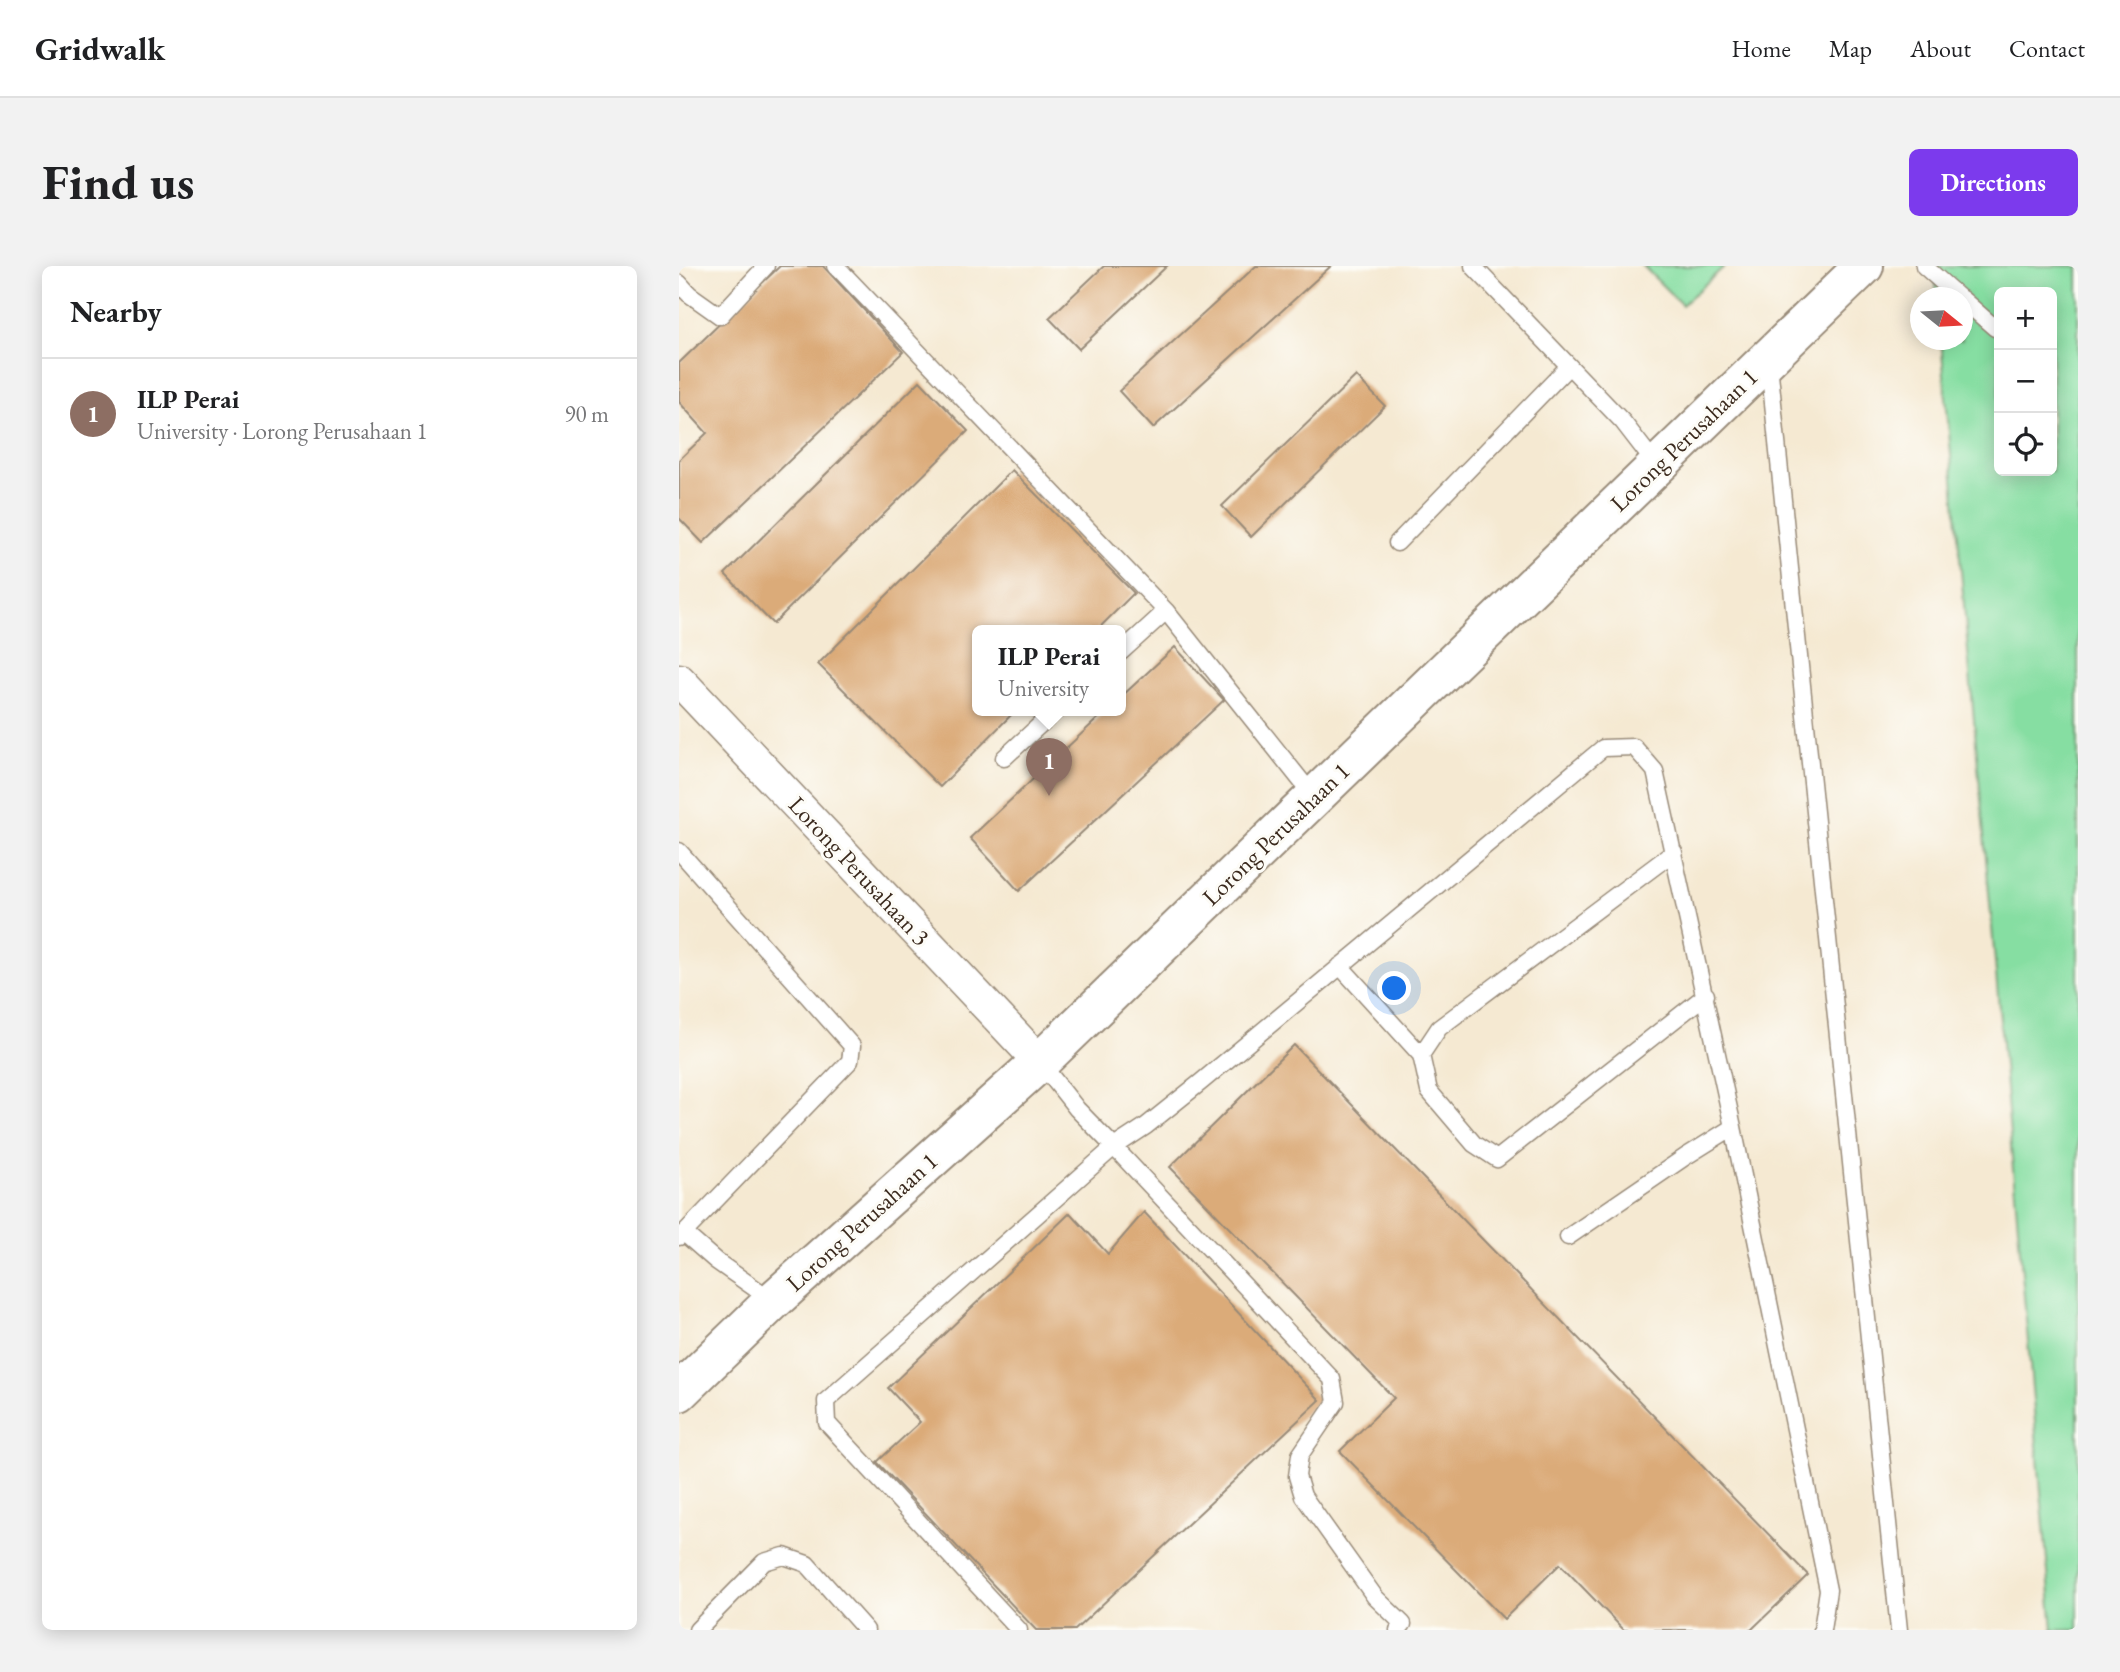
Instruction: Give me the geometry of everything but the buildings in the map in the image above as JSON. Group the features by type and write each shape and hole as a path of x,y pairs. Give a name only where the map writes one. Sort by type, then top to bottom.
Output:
{"street":[{"name":"Lorong Perusahaan 1","path":"679,1392 773,1301 1040,1062 1864,266"},
{"name":"Lorong Perusahaan 3","path":"679,680 1040,1062"}],"lane":[{"path":"679,283 689,294 720,316 767,266"},
{"path":"837,266 1166,611 1314,797"},
{"path":"1473,266 1623,422 1657,466"},
{"path":"1924,266 1948,287"},
{"path":"1973,309 1994,327"},
{"path":"1768,358 1899,1630"},
{"path":"1397,543 1569,366"},
{"path":"1126,647 1166,611"},
{"path":"1004,758 1050,716"},
{"path":"1019,1630 827,1423 827,1401 1114,1147 1155,1119 1602,748 1634,747 1655,771 1706,995 1828,1590 1822,1630"},
{"path":"679,851 852,1046 851,1061 681,1235 773,1301"},
{"path":"1421,1055 1439,1028 1674,852"},
{"path":"1340,966 1421,1055 1429,1091 1474,1144 1497,1159 1706,995"},
{"path":"1040,1062 1077,1109 1332,1379 1336,1402 1300,1455 1297,1476 1303,1496 1375,1597 1404,1628"},
{"path":"1569,1237 1733,1127"},
{"path":"697,1630 764,1562 784,1556 807,1564 866,1630"}],"green space":[{"path":"1643,266 1725,266 1682,305"},
{"path":"1934,266 2078,266 2078,1630 2053,1630 1942,350 1973,350 1973,287 1936,287"}],"place":[{"name":"ILP Perai","path":"1049,796"}]}
